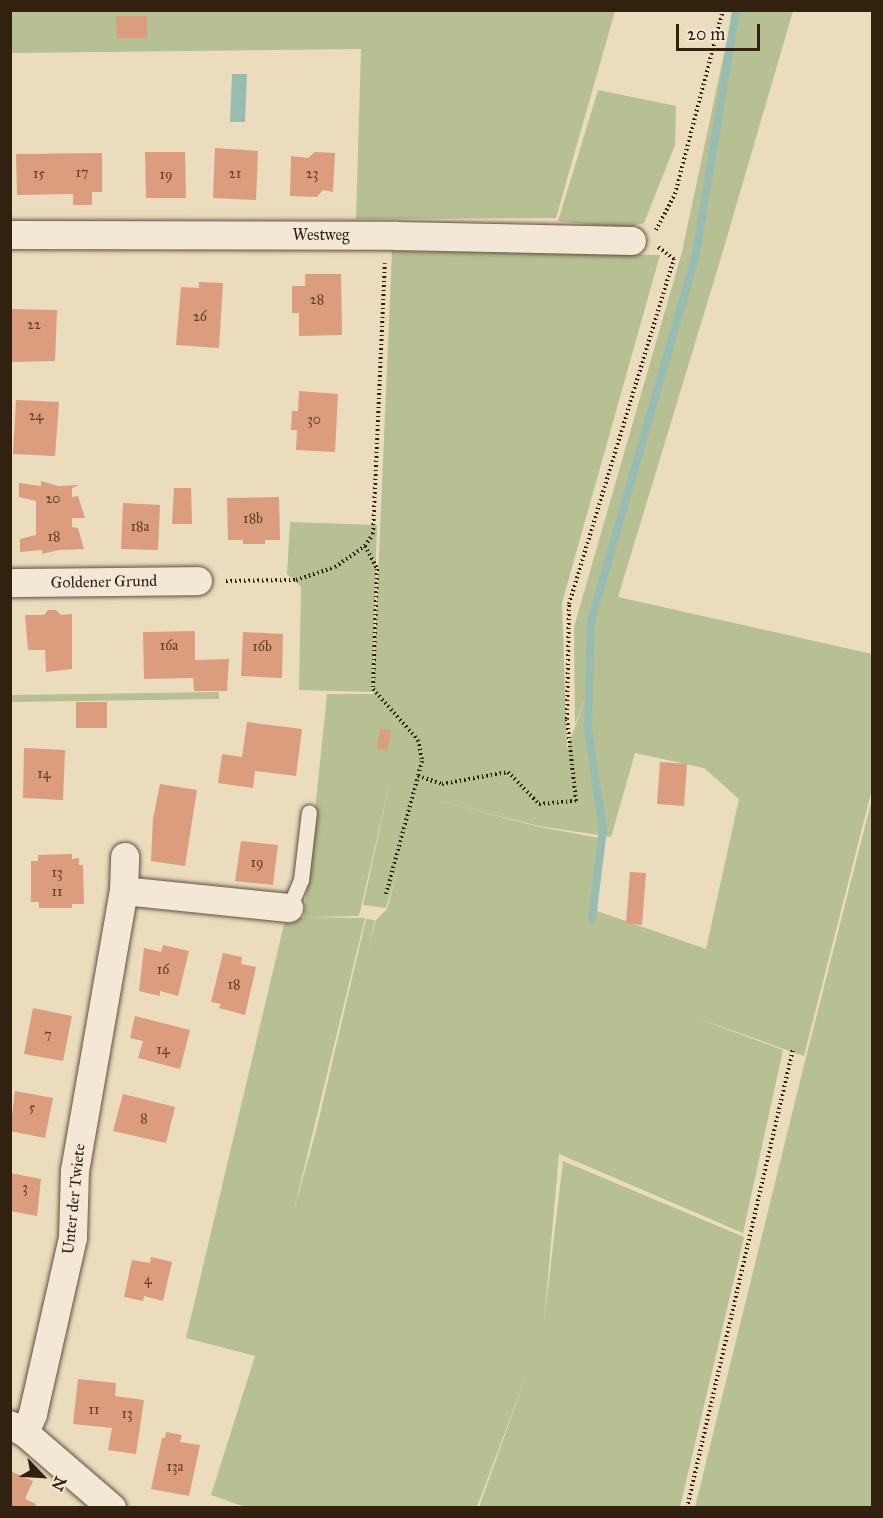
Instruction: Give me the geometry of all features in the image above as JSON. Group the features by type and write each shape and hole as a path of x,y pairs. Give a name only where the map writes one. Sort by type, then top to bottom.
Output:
{"street":[{"name":"Westweg","path":"10,235 386,236 641,241"},
{"name":"Goldener Grund","path":"10,584 198,581"},
{"name":"Unter der Twiete","path":"18,1429 33,1414 73,1238 75,1171 124,891 124,857"},
{"path":"124,891 289,908"},
{"path":"18,1429 112,1508"}],"lane":[{"path":"289,908 301,880 309,812"}],"path":[{"path":"418,776 442,784 508,772 539,804 576,801 567,719 569,604 674,259 641,241 675,194 723,10"},
{"path":"198,581 296,580 335,567 365,546 373,534 386,236"},
{"path":"365,546 377,569 373,689 418,740 422,761 386,894"},
{"path":"687,1508 793,1048"}],"green space":[{"path":"10,11 615,11 556,218 356,219 361,49 11,53"},
{"path":"733,11 793,11 618,597 872,654 872,789 804,1056 691,1016 783,1050 743,1233 559,1154 544,1322 563,1161 744,1237 680,1507 479,1507 529,1368 477,1507 248,1508 211,1495 255,1356 186,1338 286,916 304,918 327,694 373,694 392,251 660,255 562,603 567,749 587,694 575,724 574,627 682,252","holes":["635,753 704,768 739,799 706,949 591,909 600,838 540,827 417,795 539,826 611,837","391,778 363,905 386,908 397,872 387,909 376,920 368,950 375,920 366,919 316,1131 294,1210 365,918 308,917 359,916"]},
{"path":"598,90 676,106 675,145 644,223 625,228 558,221"},
{"path":"290,522 377,525 372,692 299,690 301,587 287,574"},
{"path":"219,692 219,699 10,702 11,695"},
{"path":"872,799 872,1507 695,1507 806,1057"}],"water":[{"path":"232,74 247,74 245,122 230,122"}],"building":[{"path":"116,16 147,16 147,38 117,38"},
{"path":"215,148 258,151 256,200 213,198"},
{"path":"145,152 185,152 186,198 146,198"},
{"path":"315,152 335,153 333,192 323,190 317,197 290,196 291,156 308,158"},
{"path":"102,153 102,192 92,192 92,205 73,205 73,194 17,195 16,154"},
{"path":"305,274 341,274 342,335 299,336 299,313 292,313 292,286 305,286"},
{"path":"199,282 223,283 219,348 176,345 181,287 199,288"},
{"path":"11,309 57,310 55,361 10,362"},
{"path":"299,391 338,394 335,452 296,450 297,430 291,430 292,411 298,411"},
{"path":"16,400 59,402 55,456 13,454"},
{"path":"41,481 58,486 79,485 72,488 72,497 78,496 85,518 72,518 72,527 78,528 84,549 59,550 42,554 42,550 20,552 20,539 36,535 36,501 19,497 19,483 41,486"},
{"path":"174,488 191,488 192,524 172,524"},
{"path":"279,497 280,540 265,540 265,544 243,544 243,540 228,540 227,498"},
{"path":"123,503 160,505 158,550 121,549"},
{"path":"48,610 56,610 61,615 72,614 72,669 46,672 45,650 28,650 25,615 44,615"},
{"path":"195,631 195,660 229,659 227,691 194,691 193,678 144,679 143,632"},
{"path":"243,632 283,634 282,678 241,676"},
{"path":"76,702 107,702 107,728 76,728"},
{"path":"247,722 302,729 296,776 255,771 253,788 218,783 222,754 242,757"},
{"path":"380,729 391,730 388,750 377,749"},
{"path":"24,748 65,750 63,800 23,798"},
{"path":"660,762 687,764 684,806 657,804"},
{"path":"160,784 197,790 185,866 151,861 153,819"},
{"path":"241,841 278,845 273,885 235,881"},
{"path":"72,854 72,859 79,858 79,865 83,865 84,904 72,904 72,908 39,908 39,902 31,902 31,861 38,861 38,855"},
{"path":"630,872 646,873 642,925 626,923"},
{"path":"163,945 189,951 178,996 160,991 160,996 139,991 144,948 161,952"},
{"path":"223,953 242,957 241,964 256,967 245,1015 219,1008 221,1004 211,1002"},
{"path":"33,1008 72,1016 63,1061 24,1054"},
{"path":"135,1016 190,1030 180,1069 138,1058 143,1041 130,1038"},
{"path":"15,1091 53,1098 45,1138 10,1131"},
{"path":"123,1094 175,1107 166,1143 113,1131"},
{"path":"10,1173 41,1179 37,1216 10,1211"},
{"path":"151,1257 172,1262 163,1301 144,1296 143,1301 124,1297 132,1260 150,1263"},
{"path":"78,1379 116,1383 115,1396 144,1400 136,1454 108,1450 112,1428 73,1424"},
{"path":"166,1432 182,1435 180,1442 200,1445 189,1496 151,1489 162,1438 165,1438"},
{"path":"10,1471 33,1481 25,1499 36,1504 34,1508 10,1508"}],"waterway":[{"path":"592,919 603,830 588,730 591,621 695,259 736,10"}]}
